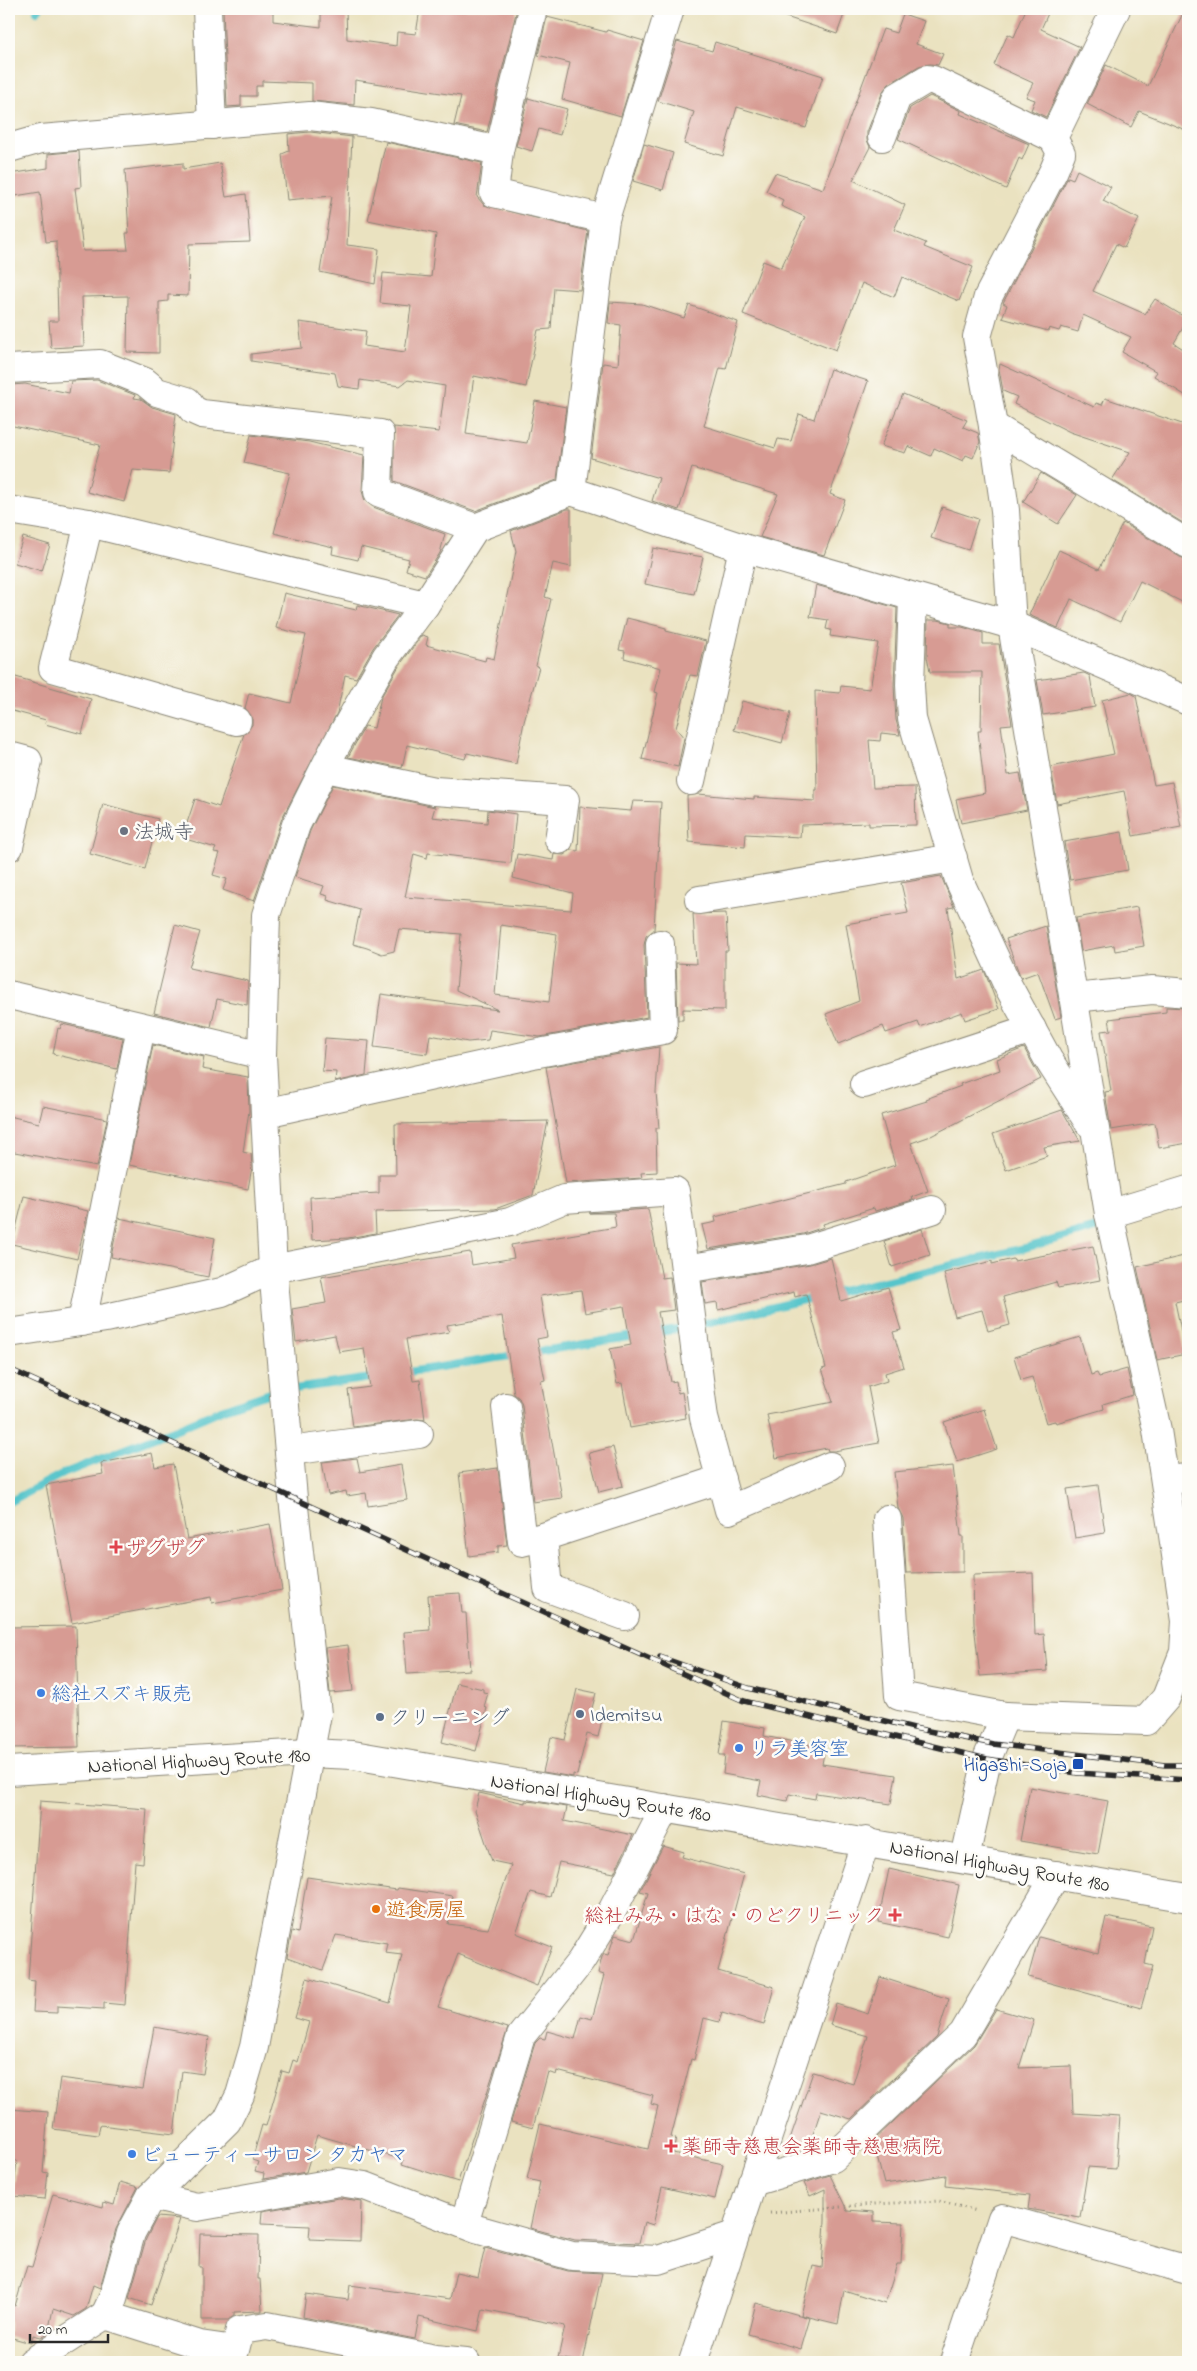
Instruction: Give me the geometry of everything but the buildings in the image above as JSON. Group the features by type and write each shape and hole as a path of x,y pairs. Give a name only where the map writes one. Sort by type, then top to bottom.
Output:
{"main road":[{"path":"207,9 212,124"},
{"path":"533,9 499,151 494,193 605,219"},
{"path":"571,491 605,219 670,9"},
{"path":"1053,138 1116,9"},
{"path":"882,137 897,97 927,79 933,80 1053,138 1061,153 988,297 977,337 993,426 1005,510 1012,625 1110,1222 1157,1430 1176,1479 1186,1621 1184,1652 1177,1697 1146,1721 1005,1716 899,1696 887,1519"},
{"path":"9,148 41,139 310,116 371,123 499,151"},
{"path":"9,368 100,364 145,382 157,392 187,401 193,410 202,414 380,434 378,492 475,528"},
{"path":"993,426 1188,544"},
{"path":"32,2362 105,2315 113,2298 131,2233 151,2196 227,2121 240,2095 254,2047 308,1752 317,1714 292,1498 290,1451 273,1269 262,1055 266,915 296,825 326,768 386,657 425,605 475,528 571,491 743,548 1012,625 1188,701"},
{"path":"9,510 89,523 425,605"},
{"path":"89,523 53,668 237,721"},
{"path":"691,781 743,548"},
{"path":"913,597 910,684 912,719 959,880 1003,975 1032,1029 1096,1134"},
{"path":"9,756 28,761 9,847"},
{"path":"326,768 435,791 565,800 559,840"},
{"path":"699,900 953,858"},
{"path":"266,1113 533,1054 663,1030 660,944"},
{"path":"1074,998 1152,990 1188,993"},
{"path":"9,996 262,1055"},
{"path":"82,1322 141,1026"},
{"path":"864,1084 1032,1029"},
{"path":"1110,1222 1188,1190"},
{"path":"9,1333 82,1322 222,1292 273,1269 510,1222 564,1199 676,1191 704,1418 729,1510 830,1466"},
{"path":"686,1269 807,1249 932,1210"},
{"path":"506,1407 522,1542 543,1537 721,1479"},
{"path":"290,1451 419,1434"},
{"path":"543,1537 548,1588 625,1616"},
{"path":"965,1858 988,1759 1005,1716"},
{"name":"National Highway Route 180","path":"9,1771 308,1752 353,1755 866,1841 1188,1898"},
{"path":"464,2224 521,2036 586,1954 613,1908 665,1808"},
{"path":"693,2362 866,1841"},
{"path":"752,2182 833,2158 963,2034 1056,1874"},
{"path":"151,2196 197,2207 339,2182 379,2190 464,2224 572,2256 658,2260 738,2224"},
{"path":"954,2362 1002,2218 1188,2270"},
{"path":"105,2315 200,2345 218,2348 235,2350 240,2330 267,2326 436,2359 466,2362"}],"path":[{"path":"738,2224 768,2213 875,2204 939,2202 1002,2218"}],"waterway":[{"path":"829,1294 1025,1248 1107,1225"},
{"path":"654,1333 689,1327 816,1297"},
{"path":"530,1353 640,1335"},
{"path":"402,1373 516,1355"},
{"path":"9,1502 60,1475 221,1410 273,1392 378,1377"}],"railway":[{"path":"9,1369 744,1701 987,1759 1077,1773 1188,1780"},
{"path":"660,1657 748,1688 914,1728 993,1744 1165,1765 1188,1765"}],"place":[{"name":"法城寺","path":"124,831"},
{"name":"ザグザグ","path":"116,1547"},
{"name":"総社スズキ販売","path":"41,1693"},
{"name":"Idemitsu","path":"580,1714"},
{"name":"クリーニング","path":"380,1717"},
{"name":"リラ美容室","path":"739,1748"},
{"name":"Higashi-Soja","path":"1078,1764"},
{"name":"遊食房屋","path":"376,1909"},
{"name":"総社みみ・はな・のどクリニック","path":"895,1915"},
{"name":"薬師寺慈恵会薬師寺慈恵病院","path":"671,2146"},
{"name":"ビューティーサロン タカヤマ","path":"132,2154"}]}
